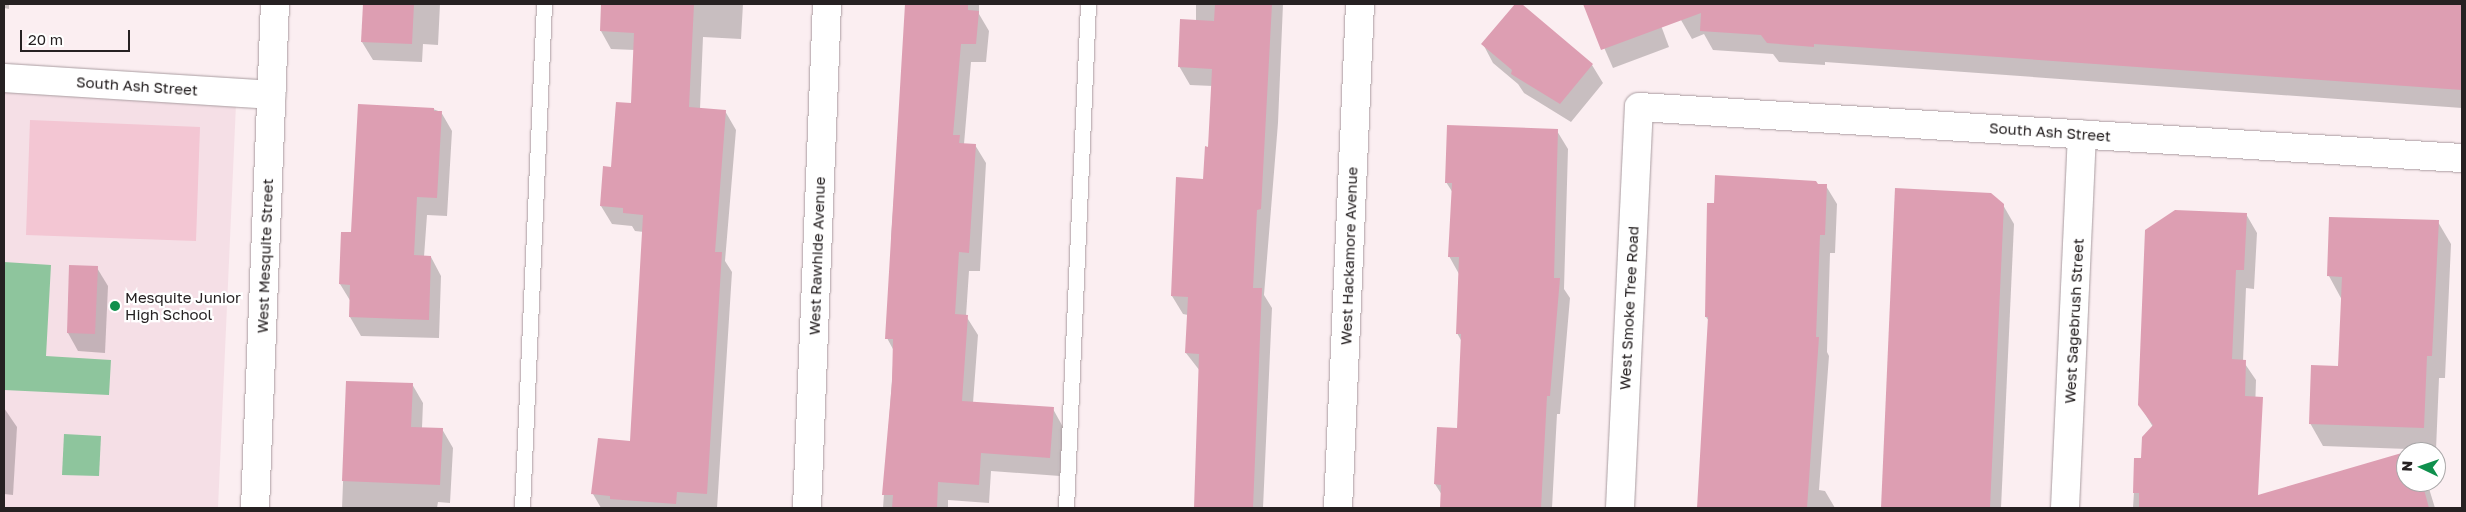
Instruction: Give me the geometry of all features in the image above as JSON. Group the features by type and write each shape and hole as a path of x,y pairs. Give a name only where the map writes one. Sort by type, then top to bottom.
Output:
{"street":[{"name":"West Mesquite Street","path":"255,508 275,4"},
{"name":"West Rawhide Avenue","path":"807,508 827,4"},
{"name":"West Hackamore Avenue","path":"1338,508 1360,4"},
{"name":"South Ash Street","path":"4,78 271,95"},
{"name":"South Ash Street","path":"1639,107 2462,158"},
{"name":"West Smoke Tree Road","path":"1620,508 1639,107"},
{"name":"West Sagebrush Street","path":"2065,508 2082,134"}],"lane":[{"path":"522,508 544,4"},
{"path":"1066,508 1088,4"}],"shaded area":[{"name":"Mesquite Junior High School","path":"4,90 236,104 218,508 4,508"},
{"path":"30,120 200,127 196,241 26,235"},
{"path":"4,262 51,265 46,356 111,360 109,395 4,390"},
{"path":"64,434 101,436 99,476 62,475"}],"building":[{"path":"363,4 414,4 412,44 361,42"},
{"path":"601,4 694,4 689,107 726,110 715,252 722,252 707,494 677,492 676,504 610,499 610,496 591,494 598,438 630,441 643,215 623,213 623,208 600,206 603,166 611,167 616,102 631,103 634,33 600,31"},
{"path":"905,4 968,4 968,10 979,11 976,44 961,44 953,135 960,135 959,143 976,144 969,253 959,252 955,314 968,315 962,401 1054,407 1050,458 981,453 979,485 938,482 937,508 892,508 893,495 882,495 892,382 893,339 885,339"},
{"path":"1215,4 1272,4 1261,209 1257,210 1253,288 1262,288 1253,508 1194,508 1199,354 1185,353 1188,297 1171,296 1176,177 1203,179 1205,146 1208,147 1212,69 1178,67 1180,19 1214,21"},
{"path":"1515,4 1522,4 1593,64 1560,104 1511,74 1512,70 1481,44"},
{"path":"1583,4 2462,4 2462,90 1814,44 1814,47 1767,43 1761,35 1700,31 1701,13 1601,50"},
{"path":"358,104 434,108 434,111 442,111 437,198 417,197 414,255 431,256 429,320 349,317 350,285 339,284 341,232 351,232"},
{"path":"1447,125 1558,129 1554,278 1560,278 1550,396 1547,396 1541,508 1440,508 1441,485 1434,484 1437,427 1457,428 1461,334 1456,334 1459,257 1448,257 1452,183 1445,183"},
{"path":"1715,175 1816,181 1818,184 1827,184 1825,235 1820,235 1816,337 1819,337 1807,508 1697,508 1708,317 1705,317 1707,203 1714,203"},
{"path":"1895,188 1991,193 2004,204 1990,508 1881,508"},
{"path":"2175,210 2247,213 2244,270 2236,270 2232,359 2246,360 2245,396 2263,397 2258,495 2396,455 2396,492 2425,492 2429,508 2139,508 2139,493 2133,493 2134,458 2141,458 2142,437 2153,425 2138,405 2145,230"},
{"path":"2329,217 2439,220 2432,356 2427,356 2424,428 2309,424 2311,365 2338,366 2342,277 2327,276"},
{"path":"69,265 98,266 95,334 67,333"},
{"path":"346,381 413,383 411,427 443,428 440,485 342,481"}],"place":[{"name":"Mesquite Junior High School","path":"115,306"}]}
